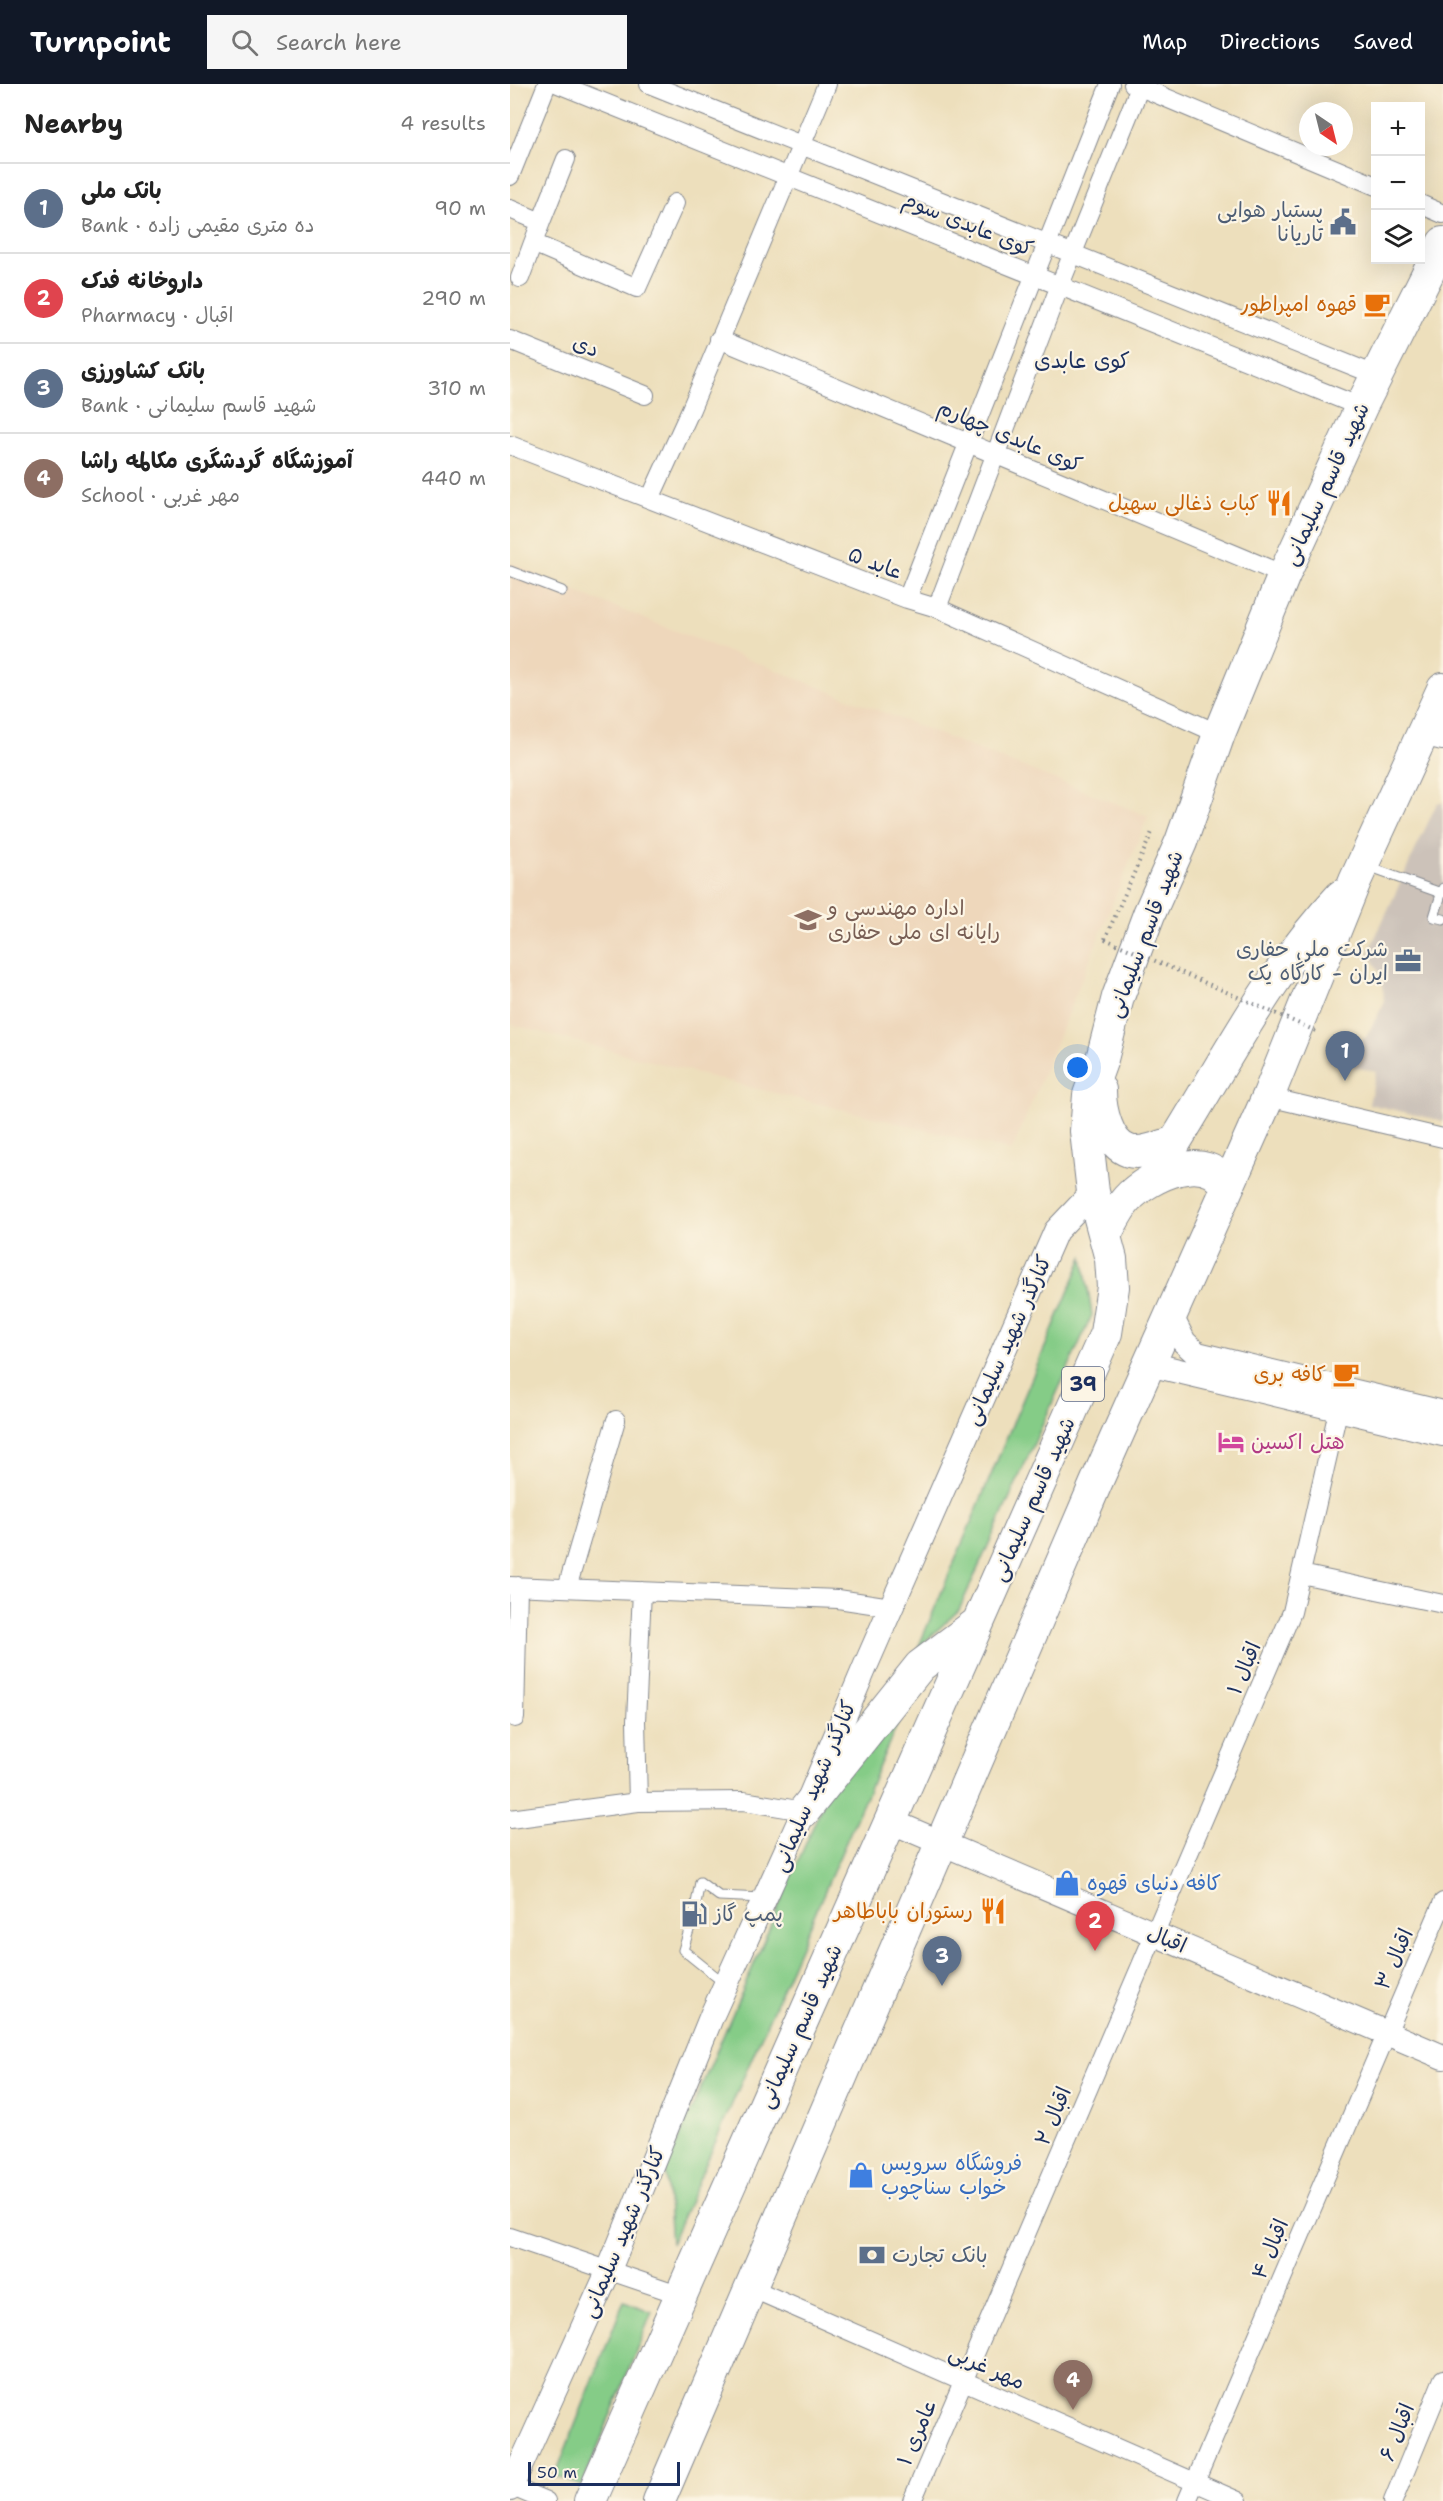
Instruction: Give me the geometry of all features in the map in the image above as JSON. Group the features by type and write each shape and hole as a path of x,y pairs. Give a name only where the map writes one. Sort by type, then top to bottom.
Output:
{"highway":[{"name":"شهید قاسم سلیمانی","path":"590,2501 1106,1333 1113,1287 1111,1259 1093,1192 1086,1131 1089,1095 1118,997 1149,914 1181,842 1219,734 1284,575 1361,407 1443,243"},
{"name":"39","path":"659,2501 1149,1364 1268,1097 1359,873 1432,736 1443,690"},
{"path":"1101,1059 1100,1098 1107,1128 1117,1143 1129,1151 1153,1149 1175,1142 1284,964 1359,873"},
{"path":"1105,1235 1127,1199 1154,1179 1171,1170 1205,1168 1223,1178 1227,1188"},
{"path":"804,1811 920,1666 979,1621"}],"street":[{"path":"510,177 547,84"},
{"name":"کوی عابدی سوم","path":"558,84 1361,407"},
{"name":"کوی عابدی سوم","path":"649,84 1378,376"},
{"path":"650,499 691,409 827,84"},
{"path":"907,599 1110,84"},
{"path":"937,608 1138,85 1371,184"},
{"path":"520,278 566,159"},
{"path":"533,243 638,288 675,203"},
{"path":"1425,206 1443,214"},
{"path":"510,209 541,222"},
{"name":"کوی عابدی چهارم","path":"719,339 1284,575"},
{"name":"دی","path":"510,340 645,395"},
{"name":"عابد ۵","path":"510,445 907,599 937,608 1219,734"},
{"path":"1268,1097 1443,1138"},
{"name":"کنارگذر شهید سلیمانی","path":"510,2487 609,2270 726,1985 1056,1231 1093,1192"},
{"path":"1171,1316 1184,1342 1197,1354 1443,1434"},
{"path":"1149,1364 1340,1399 1443,1413"},
{"name":"اقبال ۱","path":"1156,1934 1292,1612 1340,1399"},
{"path":"567,1588 616,1420"},
{"path":"1300,1574 1443,1604"},
{"path":"515,1718 514,1586 838,1599 891,1607"},
{"path":"638,1802 636,1721 642,1591"},
{"path":"510,1819 638,1802 744,1801 804,1811"},
{"name":"اقبال","path":"891,1821 1443,2057"},
{"name":"اقبال ۳","path":"1386,2033 1443,1902"},
{"name":"اقبال ۲","path":"963,2381 1156,1934"},
{"name":"اقبال ۴","path":"1187,2501 1386,2033"},
{"path":"510,2237 681,2295"},
{"name":"مهر غربی","path":"751,2288 1238,2501"},
{"name":"اقبال ۶","path":"1393,2501 1443,2379"},
{"name":"عامری ۱","path":"912,2501 963,2381"},
{"path":"510,2487 546,2501"}],"lane":[{"path":"510,571 562,591"},
{"path":"1359,873 1442,891 1434,917 1443,919"},
{"path":"726,1985 683,1950 694,1914 700,1882 719,1896 765,1899"}],"path":[{"path":"1153,830 1105,939 1318,1032"}],"shaded area":[{"name":"اداره مهندسی و رایانه ای ملی حفاری","path":"510,562 551,582 1148,816 1012,1151 746,1086 510,1024"},
{"name":"شرکت ملی حفاری ایران - کارگاه یک","path":"1437,803 1443,803 1443,1121 1369,1104 1376,1072 1328,1060 1330,1050 1347,1049 1366,1037 1384,1003 1383,985 1378,969 1368,953"}],"green space":[{"path":"1083,1257 1092,1315 959,1610 918,1648"},
{"path":"903,1711 671,2244 666,2169 830,1787"},
{"path":"624,2301 652,2312 582,2486 555,2476"}],"place":[{"name":"پستبار هوایی تاریانا","path":"1343,222"},
{"name":"قهوه امپراطور","path":"1377,304"},
{"name":"کباب ذغالی سهیل","path":"1279,503"},
{"name":"اداره مهندسی و رایانه ای ملی حفاری","path":"808,920"},
{"name":"شرکت ملی حفاری ایران - کارگاه یک","path":"1408,961"},
{"name":"بانک ملی","path":"1345,1081"},
{"name":"کافه بری","path":"1346,1374"},
{"name":"هتل اکسین","path":"1231,1442"},
{"name":"کافه دنیای قهوه","path":"1067,1883"},
{"name":"رستوران باباطاهر","path":"993,1911"},
{"name":"پمپ گاز","path":"694,1914"},
{"name":"داروخانه فدک","path":"1095,1951"},
{"name":"بانک کشاورزی","path":"942,1986"},
{"name":"فروشگاه سرویس خواب سناچوب","path":"861,2175"},
{"name":"بانک تجارت","path":"872,2255"},
{"name":"آموزشگاه گردشگری مکالمه راشا","path":"1073,2410"}],"district":[{"name":"کوی عابدی","path":"1082,360"}]}
